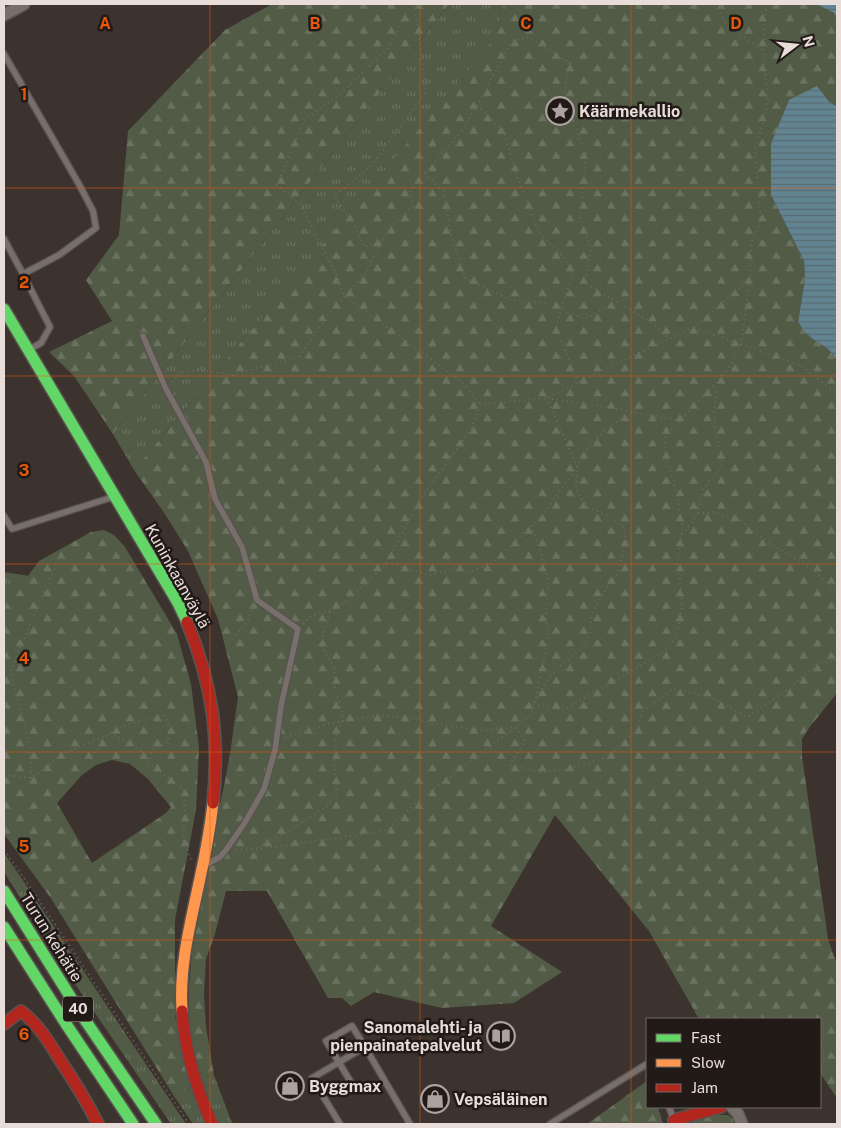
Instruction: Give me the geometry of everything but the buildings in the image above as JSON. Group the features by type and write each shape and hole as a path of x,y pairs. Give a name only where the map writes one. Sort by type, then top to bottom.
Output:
{"main road":[{"name":"Kuninkaanväylä","path":"4,309 178,603 196,643 207,681 216,740 216,766 212,808 198,865 186,944 182,990 184,1024 190,1060 201,1098 212,1124"},
{"name":"Turun kehätie","path":"4,891 83,1017 156,1124"},
{"name":"40","path":"4,927 133,1124"},
{"path":"4,1024 21,1011 31,1018 69,1072 98,1124"},
{"path":"674,1122 718,1108"}],"street":[{"path":"4,15 24,4"},
{"path":"733,1108 742,1124"}],"lane":[{"path":"4,54 80,186 93,211 96,228 59,255 23,274"},
{"path":"4,239 50,327 41,343 28,350"},
{"path":"143,336 166,389 206,462 215,499 242,547 257,600 298,629 281,706 275,750 264,789 244,824 220,857 198,865"},
{"path":"4,516 12,528 114,496"},
{"path":"352,1084 326,1041 352,1026 410,1124"},
{"path":"340,1124 312,1078 365,1047"},
{"path":"550,1124 646,1065"},
{"path":"669,1108 674,1122"}],"path":[{"path":"381,241 364,247 352,221 334,196 371,166 426,92 417,21 411,4"},
{"path":"411,4 389,47 340,94 304,120 277,185 300,204 336,274 344,296 461,381 481,404"},
{"path":"715,4 724,20 763,52"},
{"path":"533,704 564,710 662,653 676,638 682,605 678,566 683,526 674,481 664,454 666,435 718,382 729,368 741,344 750,279 751,244 761,220 754,150 768,102 763,52 766,4"},
{"path":"166,389 180,372 203,370 232,375 299,357 330,312 364,276 388,229 413,206 410,190 462,131 513,40 528,37 570,63 563,100 586,153 580,218 592,248 585,283 650,321 669,338"},
{"path":"477,106 504,132 516,174 539,232 574,268 556,326 578,383"},
{"path":"425,173 443,191 452,238 465,278 510,300 546,303 584,319 617,302"},
{"path":"547,398 693,328 750,279"},
{"path":"693,328 800,365 837,394"},
{"path":"682,534 698,513 703,490 721,468 722,455 716,436 714,412 718,382"},
{"path":"481,404 547,398 681,421"},
{"path":"533,704 546,682 560,666 583,647 590,632 592,613 618,573 626,539 623,527 609,516 586,506 576,490 578,467 547,398"},
{"path":"298,629 311,616 337,609 384,567 420,500 471,429 481,404"},
{"path":"387,563 431,575 457,567 467,573 492,563 543,515 578,467 588,448 603,432 634,412"},
{"path":"698,513 715,512 741,520 752,531 816,572 837,593"},
{"path":"226,850 306,843 387,830 421,798 532,714 548,642 546,610 548,579 532,525"},
{"path":"32,778 30,744 10,672 61,552"},
{"path":"232,640 247,623 257,600"},
{"path":"255,848 284,834 326,807 336,794 334,768 335,739 342,722 340,703 335,691 334,667 321,646 331,610"},
{"path":"515,727 525,741 510,765 539,772 566,770 609,756 637,730 642,712 674,688 717,700 747,717 790,688 817,664 837,660"},
{"path":"276,740 312,728 378,715 416,719 485,731 515,727"},
{"path":"4,776 32,778 64,753 124,725 164,716 171,729 168,742 152,750 148,762"},
{"path":"110,733 140,749 148,762 183,789 182,840 198,865"},
{"path":"4,850 188,1124"}],"green space":[{"path":"272,4 449,4 113,434 74,376 49,352 112,321 86,280 119,235 128,131 225,30"},
{"path":"449,4 504,4 493,42 134,470 113,434"},
{"path":"504,4 816,4 834,13 837,19 837,106 830,103 771,195 804,261 805,279 798,322 807,334 832,353 837,363 837,693 802,739 802,756 828,939 837,964 837,1098 821,1074 821,1018 698,1018 649,931 555,815 491,926 562,972 514,1003 442,1008 374,992 351,1006 342,998 328,998 267,891 226,891 215,934 206,959 204,993 206,1027 214,1075 201,1076 189,1023 189,986 192,951 230,754 238,697 218,619 188,551 134,470 492,42"},
{"path":"104,530 114,535 125,547 177,634 191,684 199,747 196,810 175,920 175,1017 191,1088 174,1096 50,897 4,834 4,608 39,561 91,532","holes":["112,760 130,764 148,779 171,807 166,813 92,863 57,803 82,775 96,765"]},
{"path":"4,572 29,576 4,608"},
{"path":"4,853 186,1124 171,1124 71,978 4,872"},
{"path":"214,1075 233,1124 218,1124 201,1076"},
{"path":"646,1082 646,1108 658,1108 663,1124 587,1124"},
{"path":"191,1088 206,1124 193,1124 174,1096"},
{"path":"716,1115 728,1115 738,1124 690,1124 694,1121"}],"water":[{"path":"816,4 837,4 837,19 834,13"},
{"path":"817,86 830,103 837,106 837,363 832,353 807,334 798,322 805,279 804,261 771,195 771,144 789,100"}],"traffic: fast":[{"path":"4,309 178,603 187,622"},
{"path":"4,891 83,1017 156,1124"},
{"path":"4,927 133,1124"}],"traffic: slow":[{"path":"182,1011 182,978 186,946 213,803"}],"traffic: jam":[{"path":"187,622 203,667 212,711 215,755 213,803"},
{"path":"4,1024 21,1011 38,1027 85,1100 98,1124"},
{"path":"182,1011 192,1069 212,1124"},
{"path":"675,1124 674,1120 717,1108"}],"place":[{"name":"Käärmekallio","path":"560,111"},
{"name":"Sanomalehti- ja pienpainatepalvelut","path":"501,1036"},
{"name":"Byggmax","path":"290,1086"},
{"name":"Vepsäläinen","path":"435,1099"}]}
